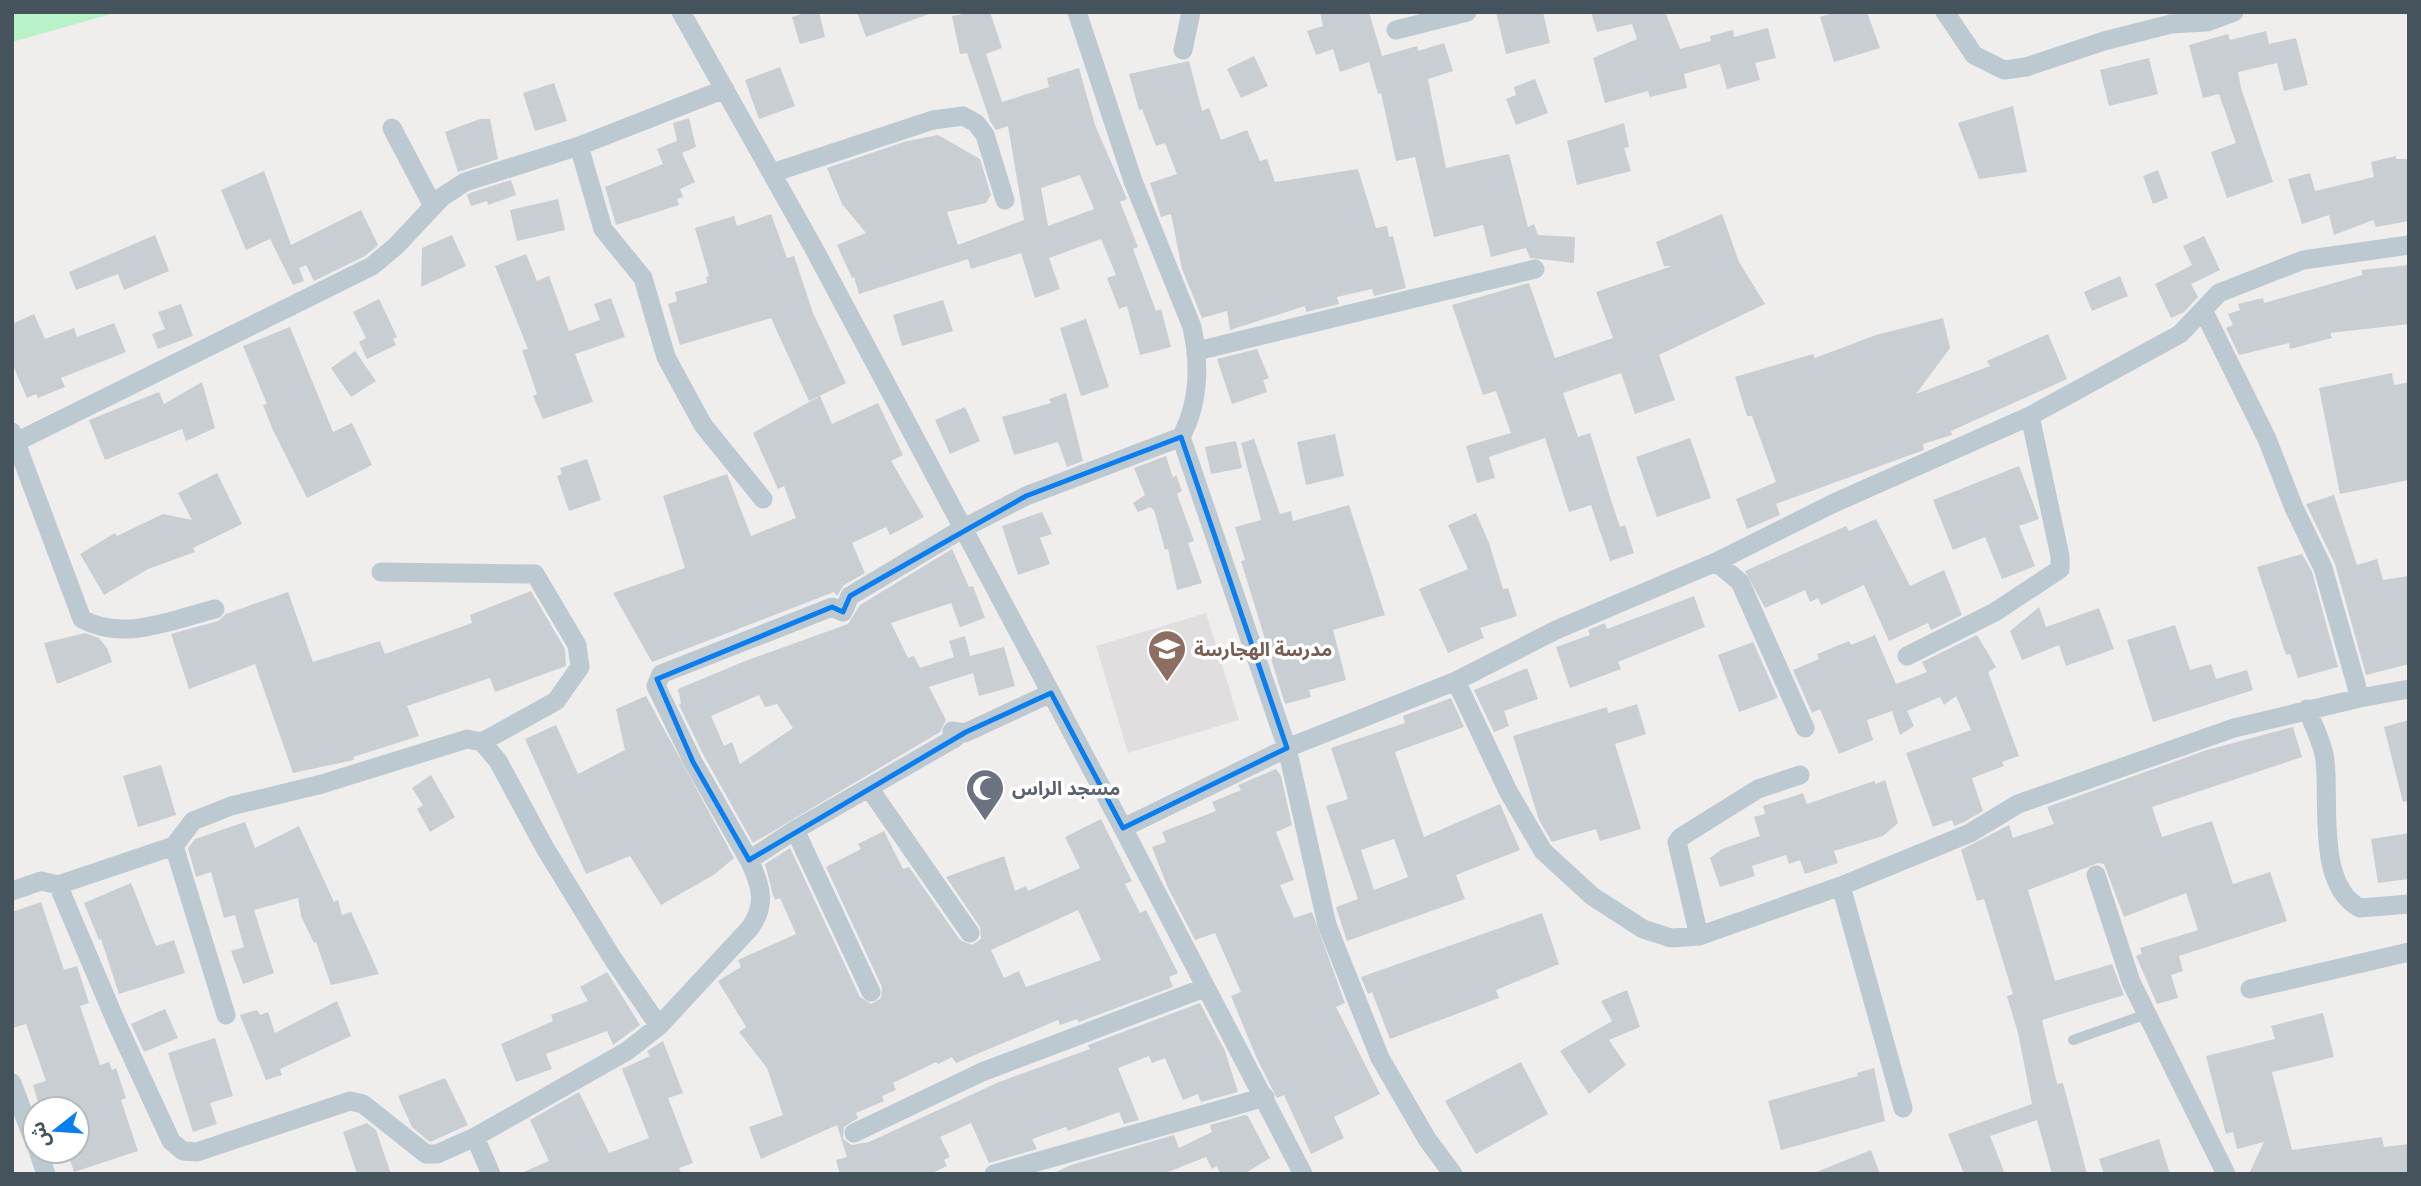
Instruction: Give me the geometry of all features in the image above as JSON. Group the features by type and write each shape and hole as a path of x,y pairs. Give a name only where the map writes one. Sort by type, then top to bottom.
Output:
{"street":[{"path":"681,12 772,173 1051,693 1303,1174"},
{"path":"58,885 171,1141 183,1152 197,1152 350,1101 363,1104 426,1154 438,1154 475,1137 586,1076 627,1051 659,1026 760,914 757,876 693,762 656,686 657,679 670,670 832,607 843,612 850,596 962,529 1026,496 1181,438 1189,423 1195,391 1197,351 1192,327 1133,181 1077,12"},
{"path":"1183,50 1191,12"},
{"path":"1396,30 1467,12"},
{"path":"1945,12 1973,55 2004,70 2026,67 2158,27 2207,22 2234,12"},
{"path":"215,609 150,626 116,631 97,627 82,619 13,439 372,266 396,246 433,206 465,181 579,146 725,89"},
{"path":"772,173 933,120 962,116 976,122 985,135 1005,200"},
{"path":"392,128 433,206"},
{"path":"579,146 603,229 643,278 666,357 703,425 764,499"},
{"path":"1123,828 1287,748 1456,681 1535,640 1716,562 1832,504 2030,416 2180,334 2220,293 2303,260 2409,245"},
{"path":"1197,351 1535,269"},
{"path":"2204,312 2267,439 2294,508 2323,568 2360,698"},
{"path":"1907,656 1995,612 2060,569 2060,556 2030,416"},
{"path":"1181,438 1287,748 1327,925 1380,1058 1427,1139 1453,1174"},
{"path":"1716,562 1740,582 1805,728"},
{"path":"381,572 535,574 577,645 580,667 556,701 482,742"},
{"path":"1456,681 1508,791 1543,851 1592,896 1643,929 1671,938 1699,936 1841,886 1970,833 2018,804 2234,728 2307,709 2409,689"},
{"path":"749,860 795,830 956,738 952,731 965,733 1051,693"},
{"path":"2307,709 2325,758 2324,805 2333,873 2342,894 2360,908 2409,904"},
{"path":"12,891 41,881 58,885 174,846 193,821 232,806 322,784 467,739 482,742 498,761 545,848 612,959 659,1026"},
{"path":"1699,936 1677,842 1758,789 1800,775"},
{"path":"869,788 970,933"},
{"path":"795,830 871,992"},
{"path":"174,846 226,1015"},
{"path":"2096,875 2131,982 2226,1174"},
{"path":"1841,886 1903,1108"},
{"path":"2250,989 2409,952"},
{"path":"854,1133 982,1072 1204,988"},
{"path":"12,1083 21,1107"},
{"path":"994,1174 1265,1097"},
{"path":"475,1137 491,1174"}],"lane":[{"path":"2073,1040 2147,1014"}],"highlighted area":[{"path":"1181,437 1287,748 1123,828 1051,693 966,732 749,860 693,762 657,679 832,607 843,612 850,596 1026,496"}],"shaded area":[{"name":"مدرسة الهجارسة","path":"1206,613 1239,720 1128,753 1096,646"}],"green space":[{"path":"12,12 118,12 12,42"}],"building":[{"path":"819,12 825,37 800,44 792,17"},
{"path":"857,12 928,12 929,14 866,37"},
{"path":"990,12 1002,48 986,54 1002,102 1049,87 1047,78 1079,68 1095,125 1127,199 1120,202 1138,247 1133,249 1156,311 1161,309 1171,347 1140,355 1127,306 1119,309 1107,278 1116,275 1101,239 1049,258 1060,289 1035,298 1021,253 971,269 968,259 859,294 854,277 852,278 837,245 866,233 842,204 827,168 907,141 938,135 980,159 991,195 986,203 947,212 958,245 1024,220 1008,126 996,130 990,121 967,53 960,54 952,16","holes":["1080,175 1094,209 1048,226 1041,188"]},
{"path":"1320,12 1369,12 1382,56 1417,46 1418,51 1444,43 1453,71 1428,79 1446,168 1509,154 1528,227 1534,224 1538,235 1575,237 1574,263 1530,258 1526,248 1491,257 1483,225 1434,237 1415,157 1396,161 1381,93 1378,94 1369,62 1340,72 1333,49 1316,55 1307,31 1323,26"},
{"path":"1496,12 1543,12 1550,43 1506,54"},
{"path":"1591,12 1665,12 1680,49 1711,41 1710,36 1733,30 1734,37 1768,28 1776,58 1755,63 1760,80 1727,89 1720,64 1684,74 1687,88 1650,97 1648,91 1605,103 1593,58 1637,39 1632,24 1597,32"},
{"path":"1837,12 1867,12 1880,48 1834,62 1820,17"},
{"path":"2266,31 2269,44 2296,38 2308,85 2284,91 2277,63 2238,72 2273,182 2227,198 2211,152 2236,143 2219,94 2203,98 2189,45 2228,34 2230,40"},
{"path":"1254,56 1268,86 1241,98 1227,69"},
{"path":"2149,58 2158,94 2109,106 2100,70"},
{"path":"1189,61 1202,111 1209,108 1221,140 1247,130 1260,161 1267,159 1275,182 1358,169 1376,228 1387,226 1389,237 1393,236 1406,288 1374,296 1372,289 1337,297 1339,304 1306,312 1305,306 1230,330 1227,311 1202,318 1182,269 1171,214 1161,217 1150,183 1177,174 1165,143 1156,146 1142,109 1139,110 1129,74"},
{"path":"780,67 795,106 759,119 745,80"},
{"path":"1535,79 1548,113 1516,125 1506,99 1516,95 1514,87"},
{"path":"554,83 567,121 535,131 523,93"},
{"path":"2013,106 2027,172 1979,179 1958,123"},
{"path":"689,118 696,147 682,153 695,182 680,189 683,197 677,199 679,205 616,225 605,187 663,164 657,149 677,141 673,123"},
{"path":"480,119 490,119 498,159 458,172 445,132"},
{"path":"1624,123 1629,147 1624,148 1631,171 1577,185 1567,141"},
{"path":"2396,156 2396,159 2409,159 2409,221 2376,227 2373,220 2334,235 2329,215 2302,224 2288,179 2310,173 2315,191 2374,177 2371,162"},
{"path":"2158,170 2168,198 2153,204 2143,176"},
{"path":"264,171 291,245 361,210 378,245 365,256 314,281 306,265 299,268 304,281 293,285 270,239 246,250 221,190"},
{"path":"511,180 516,195 488,205 487,201 471,206 467,195 470,193"},
{"path":"558,199 565,230 517,241 510,210"},
{"path":"771,214 787,258 794,256 813,313 846,383 809,401 771,318 680,345 668,304 677,301 675,292 707,283 706,277 709,276 695,228 734,216 737,226"},
{"path":"1722,214 1739,262 1765,304 1659,355 1675,400 1635,414 1621,373 1563,393 1578,437 1590,433 1620,527 1625,525 1634,553 1610,561 1591,505 1569,512 1545,438 1489,457 1495,478 1477,483 1466,446 1511,433 1496,391 1483,395 1452,305 1529,283 1555,358 1613,338 1596,292 1672,266 1664,266 1656,242"},
{"path":"155,235 169,271 124,290 118,274 76,290 69,272"},
{"path":"452,235 466,266 421,287 422,248"},
{"path":"2204,236 2220,270 2191,284 2198,297 2184,312 2171,318 2155,284 2192,265 2183,246"},
{"path":"526,254 537,281 549,276 569,331 600,320 594,304 611,298 625,337 575,354 593,402 543,419 533,396 537,394 522,350 528,349 495,266"},
{"path":"2409,265 2409,324 2330,333 2332,338 2290,349 2289,343 2239,355 2226,328 2233,325 2228,314 2240,310 2238,304 2263,298 2264,303 2362,275 2362,270"},
{"path":"2120,276 2128,296 2092,311 2084,292"},
{"path":"379,299 397,337 393,339 396,345 367,359 359,342 366,338 353,312"},
{"path":"943,300 953,331 902,346 893,315"},
{"path":"181,304 193,336 158,349 152,334 165,329 158,312"},
{"path":"34,314 45,339 74,328 77,337 114,323 126,352 61,378 65,387 38,398 36,394 27,398 12,363 12,324"},
{"path":"1943,318 1950,348 1916,394 1990,366 1987,361 2048,334 2067,379 1951,431 1952,435 1923,444 1924,450 1776,504 1780,515 1747,529 1736,499 1776,482 1752,416 1747,416 1735,377 1813,354 1815,358 1876,335"},
{"path":"1086,319 1109,387 1081,396 1060,328"},
{"path":"290,327 333,432 352,423 372,465 307,498 273,430 263,405 267,404 243,346"},
{"path":"1257,349 1269,378 1263,380 1267,392 1232,404 1217,359"},
{"path":"355,351 376,381 351,397 331,368"},
{"path":"2392,373 2394,385 2409,382 2409,480 2340,494 2319,388"},
{"path":"202,382 215,428 186,441 182,429 105,460 89,420 159,392 164,404"},
{"path":"1066,393 1083,461 1067,467 1058,442 1014,455 1002,417 1051,403 1049,399"},
{"path":"820,396 832,424 878,403 903,455 891,461 924,517 890,535 886,527 852,543 865,573 844,585 837,596 834,592 652,662 613,593 685,568 663,496 727,474 751,536 796,518 784,486 778,489 753,433"},
{"path":"965,407 980,441 950,454 935,420"},
{"path":"1335,434 1344,476 1306,485 1297,442"},
{"path":"1690,438 1711,498 1657,517 1636,457"},
{"path":"1254,439 1280,514 1291,511 1293,521 1349,505 1385,615 1333,630 1346,680 1309,690 1311,697 1285,704 1241,561 1245,560 1235,527 1261,520 1241,443"},
{"path":"1236,441 1242,468 1211,474 1205,447"},
{"path":"1166,456 1173,478 1176,475 1182,491 1177,494 1194,541 1188,543 1202,583 1177,590 1168,549 1165,550 1154,510 1150,507 1138,512 1133,503 1145,495 1134,468"},
{"path":"587,459 601,500 569,511 557,476 562,474 560,468"},
{"path":"2019,466 2039,519 2019,526 2035,566 2002,579 1985,537 1953,550 1933,500"},
{"path":"217,473 242,524 193,548 195,552 148,569 104,595 80,554 115,533 117,536 163,514 192,520 178,493"},
{"path":"2334,495 2357,565 2377,559 2383,580 2409,576 2409,664 2366,675 2335,564 2306,504"},
{"path":"1042,512 1052,534 1040,538 1050,564 1018,575 1002,526"},
{"path":"1476,513 1489,543 1503,589 1508,588 1517,616 1480,628 1484,638 1448,653 1419,589 1468,569 1448,525"},
{"path":"1876,519 1910,586 1944,570 1962,615 1931,630 1928,623 1889,641 1864,585 1821,605 1818,598 1810,602 1805,590 1765,608 1745,571 1846,526 1849,531"},
{"path":"952,549 969,587 973,586 985,618 960,627 951,603 891,623 908,658 914,656 920,668 954,657 949,641 965,636 970,656 1004,647 1015,686 979,696 973,673 929,687 946,720 940,732 753,843 679,705 681,703 678,689 745,661 848,624 860,605","holes":["759,695 765,707 777,704 793,728 740,764 732,742 724,746 711,716"]},
{"path":"2302,554 2312,572 2338,667 2298,678 2290,654 2286,655 2257,567"},
{"path":"531,591 565,649 566,666 495,692 490,678 407,706 419,736 353,757 354,760 293,773 255,664 189,689 171,634 218,621 226,614 288,592 313,662 380,641 385,654 472,623 470,615"},
{"path":"1694,596 1705,627 1618,662 1621,669 1570,688 1556,647 1590,635 1588,630 1605,623 1607,629"},
{"path":"2039,607 2046,627 2099,608 2114,649 2066,666 2059,645 2022,660 2010,631"},
{"path":"2175,625 2190,670 2211,664 2216,679 2247,670 2253,690 2153,722 2127,640"},
{"path":"85,633 99,638 107,648 112,662 57,684 44,643"},
{"path":"1875,635 1896,684 1927,672 1922,662 1977,635 1996,667 1988,672 2019,756 2002,762 2004,766 1972,778 1983,811 1964,822 1954,826 1952,820 1933,827 1906,753 1971,730 1956,696 1944,705 1940,697 1907,711 1914,726 1900,735 1892,711 1867,720 1873,740 1839,754 1820,709 1812,713 1793,670 1819,659 1817,654 1849,641 1851,645"},
{"path":"1753,642 1778,698 1739,712 1718,655"},
{"path":"1527,668 1538,699 1504,711 1509,726 1494,732 1474,690"},
{"path":"646,696 734,858 715,874 661,905 630,856 586,874 525,739 556,725 578,774 625,750 616,709"},
{"path":"1451,698 1464,727 1395,752 1424,837 1500,804 1520,850 1456,875 1465,899 1347,941 1335,904 1336,907 1358,899 1326,806 1348,799 1331,748 1405,723 1403,716","holes":["1394,839 1408,877 1374,890 1361,850"]},
{"path":"1637,704 1646,734 1615,744 1641,829 1600,841 1596,829 1552,842 1539,820 1513,736 1607,707 1608,713"},
{"path":"2409,720 2409,801 2403,802 2384,727"},
{"path":"2293,727 2302,757 2152,807 2162,837 2212,821 2233,884 2270,872 2287,921 2179,956 2183,971 2171,975 2178,998 2157,1004 2136,956 2142,954 2140,948 2198,930 2186,893 2124,917 2104,864 2098,863 2028,890 2055,981 2112,964 2124,995 2042,1020 2057,1084 2063,1083 2087,1174 2052,1174 2037,1120 1990,1136 2005,1174 1964,1174 1948,1134 2032,1104 2018,1033 2007,996 2013,994 1984,899 1977,901 1961,850 2009,825 2013,838 2054,824 2047,807 2207,750"},
{"path":"161,765 176,815 138,827 123,776"},
{"path":"1276,769 1281,776 1292,825 1276,832 1294,880 1280,885 1294,918 1312,912 1345,1003 1336,1007 1380,1094 1334,1117 1344,1138 1311,1154 1284,1095 1277,1098 1257,1059 1231,996 1241,992 1215,933 1195,940 1168,888 1152,847 1166,842 1162,832 1216,811 1212,802 1241,790 1238,785"},
{"path":"431,775 455,817 430,832 417,809 423,805 412,788"},
{"path":"1885,780 1898,823 1883,836 1834,851 1838,863 1805,874 1800,860 1789,864 1786,855 1752,866 1755,876 1720,887 1710,858 1722,849 1760,836 1754,817 1765,814 1763,806 1803,793 1807,804 1874,781 1876,784"},
{"path":"1101,819 1132,881 1125,884 1140,913 1146,910 1178,973 1169,977 1173,987 1079,1022 1077,1019 1060,1025 1058,1020 956,1063 952,1057 938,1064 936,1062 893,1083 896,1090 882,1096 884,1101 856,1113 858,1118 844,1127 843,1139 852,1145 869,1142 999,1082 1090,1049 1088,1045 1200,1003 1225,1051 1238,1092 1201,1102 1198,1094 1183,1100 1165,1058 1152,1063 1149,1056 1118,1068 1139,1120 1124,1124 1119,1112 1068,1131 1066,1127 1032,1139 1037,1149 989,1163 971,1123 940,1137 950,1157 944,1160 947,1166 930,1174 840,1174 836,1160 847,1157 837,1125 761,1159 749,1127 783,1115 767,1068 739,1032 746,1027 718,981 741,967 738,960 796,934 780,898 775,900 765,864 790,848 860,997 871,1004 881,998 882,987 826,867 861,849 858,844 884,831 903,869 909,867 960,940 972,945 981,939 980,927 946,877 1004,856 1015,891 1026,886 1028,891 1080,868 1065,837","holes":["1078,910 1101,960 1026,987 1019,971 1004,978 991,950"]},
{"path":"245,822 255,848 299,826 334,902 338,900 342,915 351,912 379,974 331,985 316,942 314,943 301,916 298,898 254,910 274,973 243,984 231,951 244,947 235,915 224,918 211,872 196,877 188,848 195,839"},
{"path":"2409,833 2409,879 2378,883 2371,839"},
{"path":"131,883 156,946 174,940 185,973 119,994 101,939 99,940 84,903"},
{"path":"41,902 64,970 77,966 89,1003 80,1006 100,1065 109,1062 112,1070 116,1068 126,1098 121,1100 138,1151 74,1172 72,1165 91,1165 91,1095 36,1095 33,1085 46,1081 26,1024 12,1028 12,912"},
{"path":"1542,913 1559,964 1496,990 1499,998 1390,1039 1372,992 1368,994 1361,977"},
{"path":"607,972 640,1025 613,1045 607,1031 546,1054 552,1069 516,1082 501,1044 553,1021 551,1015 588,1001 580,987"},
{"path":"1627,990 1640,1027 1609,1040 1626,1065 1589,1094 1560,1051 1612,1021 1601,1001"},
{"path":"337,1001 351,1036 280,1069 282,1075 266,1080 240,1015 257,1010 260,1015 268,1012 275,1033"},
{"path":"165,1009 178,1038 144,1052 131,1024"},
{"path":"2323,1013 2334,1057 2272,1072 2292,1150 2382,1137 2384,1147 2409,1144 2409,1174 2249,1174 2264,1142 2237,1149 2233,1132 2226,1134 2206,1056 2275,1039 2271,1026"},
{"path":"215,1038 233,1096 210,1103 217,1124 193,1132 168,1053"},
{"path":"663,1041 683,1093 668,1098 693,1163 679,1168 682,1174 519,1174 549,1161 530,1120 579,1092 609,1153 649,1138 622,1069 650,1056 647,1051"},
{"path":"1521,1062 1548,1114 1476,1154 1445,1101"},
{"path":"1874,1068 1885,1121 1781,1150 1768,1101 1858,1076 1857,1073"},
{"path":"445,1078 468,1125 430,1142 412,1127 398,1096"},
{"path":"1245,1115 1270,1158 1244,1174 1220,1174 1217,1166 1212,1169 1206,1157 1163,1174 1052,1174 1071,1165 1174,1135 1179,1148 1212,1132 1210,1125"},
{"path":"367,1123 376,1130 391,1174 357,1174 343,1132"},
{"path":"2159,1139 2170,1174 2104,1174 2099,1159"},
{"path":"1871,1150 1880,1174 1814,1174 1814,1173"}],"place":[{"name":"مدرسة الهجارسة","path":"1167,683"},
{"name":"مسجد الراس","path":"985,822"}]}
